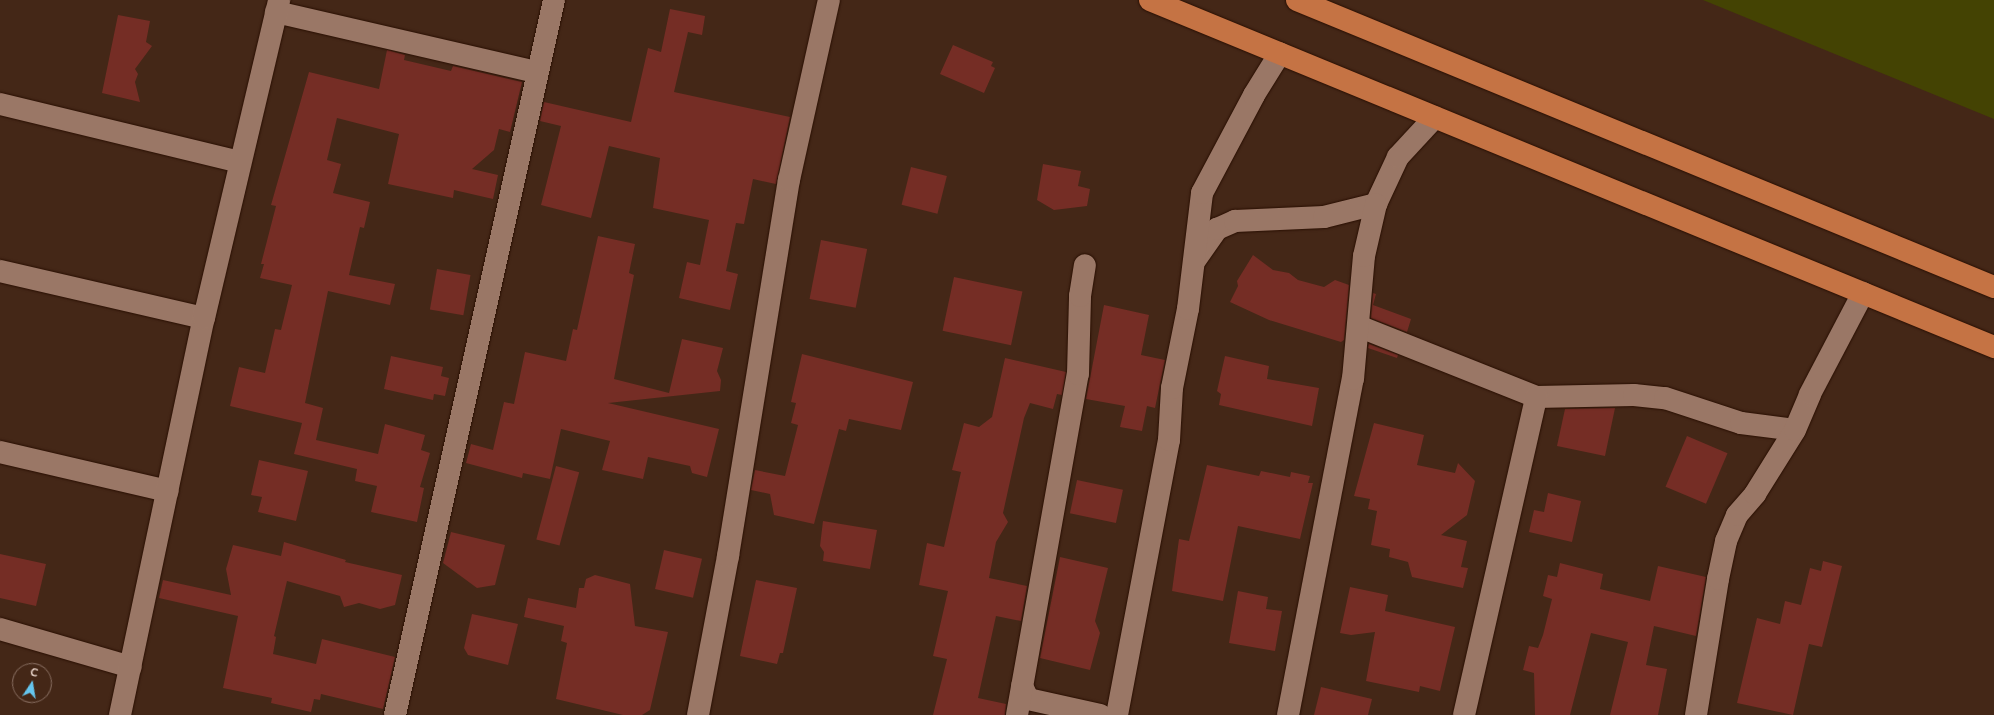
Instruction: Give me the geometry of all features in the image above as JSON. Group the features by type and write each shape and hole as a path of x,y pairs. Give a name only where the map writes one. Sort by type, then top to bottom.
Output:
{"highway":[{"path":"1150,0 1994,347"},
{"path":"1297,0 1994,287"}],"street":[{"path":"396,715 536,72 554,0"},
{"path":"698,715 728,556 789,180 829,0"},
{"path":"120,715 204,318 278,6 536,72"},
{"path":"1117,715 1169,440 1172,388 1194,263 1202,193 1254,95 1280,53"},
{"path":"0,104 240,162"},
{"path":"1288,715 1312,587 1334,487 1353,379 1364,256 1376,204 1398,157 1435,117"},
{"path":"1194,263 1217,229 1235,221 1324,217 1376,204"},
{"path":"1017,715 1078,374 1085,265"},
{"path":"0,271 204,318"},
{"path":"1696,715 1726,541 1737,515 1755,494 1795,430 1810,394 1863,293"},
{"path":"1358,326 1536,397 1634,395 1665,398 1741,423 1795,430"},
{"path":"1464,715 1536,397"},
{"path":"0,452 168,491"},
{"path":"0,629 131,667"},
{"path":"1022,686 1028,699 1100,715"}],"shaded area":[{"path":"1703,0 1994,0 1994,119"}],"building":[{"path":"670,9 705,16 702,35 688,32 674,92 790,117 776,184 753,179 744,224 736,223 726,271 738,274 730,310 679,298 687,262 700,265 709,220 653,208 660,158 609,146 591,218 541,205 561,126 540,121 544,102 631,122 648,48 661,52"},
{"path":"118,15 150,21 146,42 152,46 135,69 138,74 135,82 140,102 102,93"},
{"path":"953,45 993,62 991,66 995,68 984,93 940,74"},
{"path":"387,50 405,55 404,60 451,71 453,66 522,82 510,132 499,129 494,150 472,169 498,175 493,199 454,190 453,198 388,184 399,134 337,118 327,160 341,164 333,193 370,202 364,228 360,227 349,275 395,284 390,305 328,291 305,403 323,408 316,440 378,454 385,424 425,435 421,450 430,453 420,487 424,488 417,522 371,512 377,486 355,481 357,469 294,454 302,423 230,406 239,367 265,373 275,329 281,330 292,285 260,278 264,264 261,264 276,206 271,205 309,72 379,89"},
{"path":"1043,164 1081,171 1078,186 1090,189 1087,206 1054,210 1037,200"},
{"path":"911,167 947,176 937,214 902,205"},
{"path":"598,236 635,244 629,273 634,275 614,379 669,393 682,339 723,348 717,371 721,380 720,391 608,403 719,429 707,477 692,473 690,466 648,457 643,479 602,470 610,441 561,429 550,479 523,473 522,478 466,463 471,444 493,450 504,402 514,404 525,352 566,361 573,329 577,330"},
{"path":"821,240 867,249 856,308 810,299"},
{"path":"1253,255 1273,270 1289,273 1298,280 1324,287 1335,280 1349,285 1344,340 1341,342 1269,320 1230,302 1238,286 1237,281"},
{"path":"437,269 470,275 463,315 430,309"},
{"path":"954,277 1022,292 1011,345 943,331"},
{"path":"1373,293 1376,294 1373,305 1411,319 1407,332 1371,318"},
{"path":"1104,305 1149,315 1141,355 1165,360 1155,408 1147,406 1142,431 1120,427 1125,406 1086,399"},
{"path":"1369,344 1398,355 1397,358 1368,348"},
{"path":"802,354 913,382 901,430 849,419 846,431 839,429 814,524 774,515 770,494 751,490 755,470 785,476 798,425 791,423 796,403 791,402"},
{"path":"391,356 443,367 441,376 449,378 445,396 434,394 433,400 384,389"},
{"path":"1225,356 1269,366 1267,379 1319,388 1312,426 1219,405 1221,394 1217,391"},
{"path":"1005,358 1066,372 1062,395 1057,394 1053,409 1030,403 1024,418 1003,513 1008,522 996,542 989,578 1027,586 1021,621 996,616 978,698 1006,704 1005,715 933,715 947,659 933,656 948,591 919,585 927,543 944,547 961,472 952,470 964,423 979,427 992,417"},
{"path":"1615,408 1605,456 1557,446 1565,409"},
{"path":"1374,423 1424,435 1417,465 1455,473 1458,463 1475,481 1467,515 1441,535 1467,541 1461,567 1468,568 1463,588 1412,577 1408,562 1389,557 1390,549 1371,545 1377,511 1368,509 1370,499 1354,496"},
{"path":"1687,436 1728,453 1706,504 1666,487"},
{"path":"259,460 308,471 296,521 258,512 262,497 251,495"},
{"path":"1207,465 1259,476 1261,471 1290,477 1291,472 1310,476 1308,483 1313,483 1300,539 1238,526 1223,601 1172,591 1179,539 1189,541"},
{"path":"556,466 579,472 560,546 536,539"},
{"path":"1077,480 1123,490 1116,523 1070,513"},
{"path":"1548,493 1581,501 1572,542 1529,532 1534,510 1544,512"},
{"path":"823,521 877,530 870,569 823,561 824,552 820,546"},
{"path":"451,532 505,545 495,585 477,588 443,563"},
{"path":"284,542 346,560 345,562 402,575 395,605 380,609 359,603 344,607 340,596 287,581 274,636 276,637 273,654 316,664 322,639 395,657 383,709 321,694 320,700 314,699 311,712 271,703 272,698 223,688 238,616 159,598 163,580 231,595 226,569 233,545 281,556"},
{"path":"664,550 702,559 693,598 655,589"},
{"path":"0,554 46,564 36,606 0,598"},
{"path":"1060,557 1108,568 1095,621 1100,633 1090,670 1040,658"},
{"path":"1823,561 1842,566 1822,647 1809,644 1793,715 1737,703 1757,618 1780,624 1785,601 1801,605 1810,568 1821,571"},
{"path":"1560,563 1603,574 1600,589 1650,601 1658,566 1706,577 1696,636 1654,626 1646,665 1667,669 1658,715 1610,715 1628,642 1591,633 1570,715 1535,715 1534,673 1523,670 1529,646 1538,648 1543,635 1552,599 1543,596 1548,575 1557,577"},
{"path":"595,575 630,584 635,626 668,632 650,710 642,715 623,715 556,699 567,643 561,641 564,626 524,617 528,598 576,608 579,588 584,588 586,579"},
{"path":"756,580 797,588 783,653 780,653 777,664 740,656"},
{"path":"1350,587 1388,595 1385,611 1455,627 1440,691 1420,686 1419,692 1366,681 1375,632 1351,635 1340,633"},
{"path":"1238,591 1268,597 1266,609 1282,611 1275,651 1229,643"},
{"path":"472,614 518,624 508,665 468,655 464,648"},
{"path":"1321,687 1372,699 1368,715 1314,715"}]}
